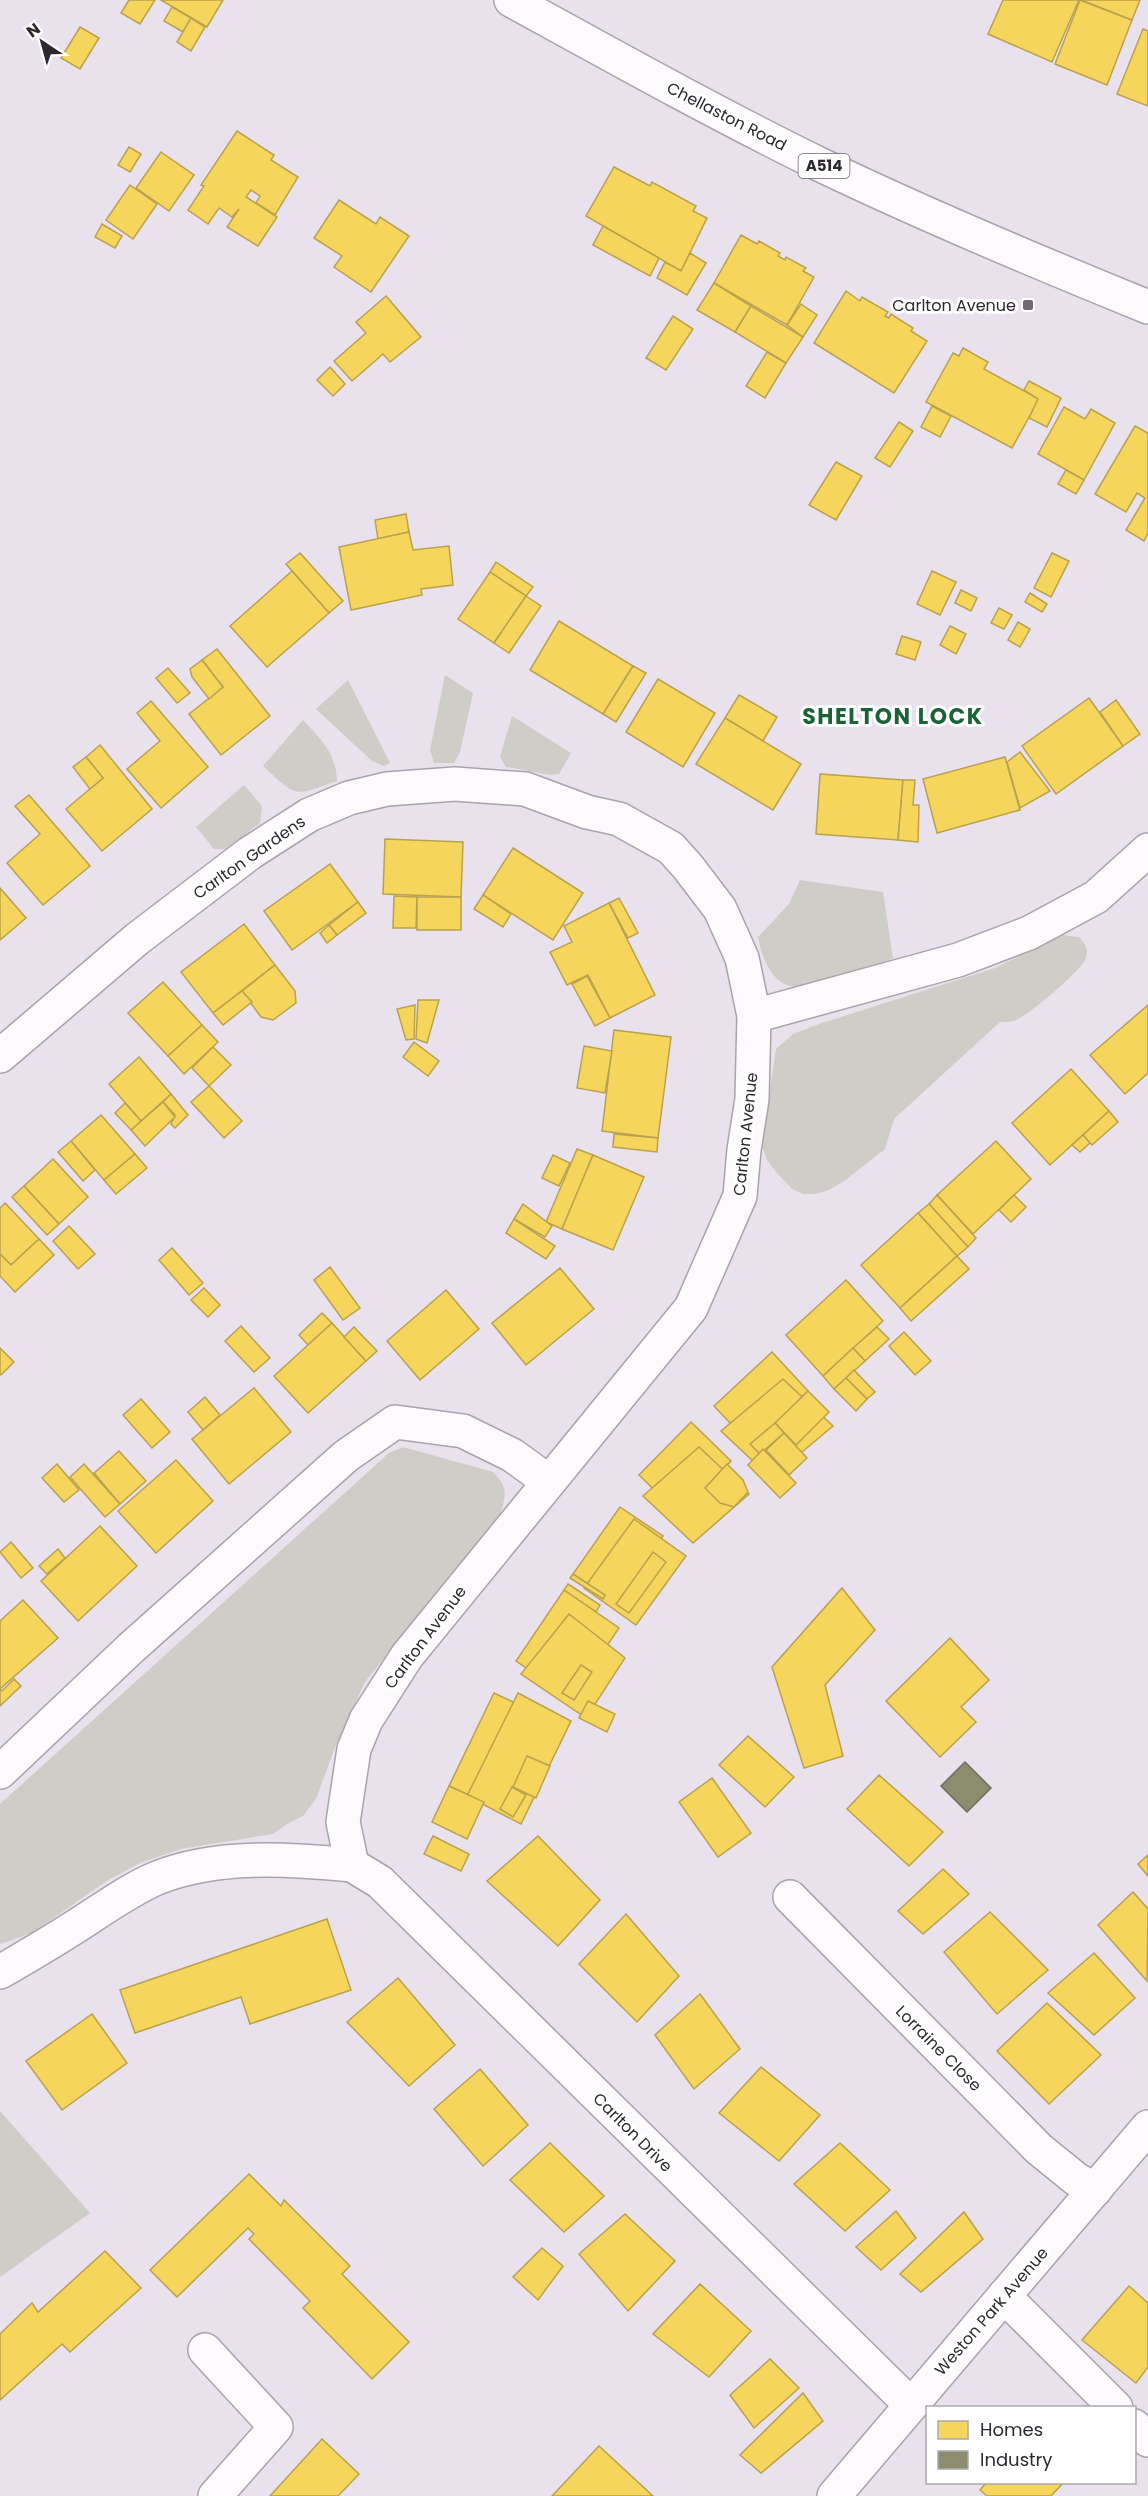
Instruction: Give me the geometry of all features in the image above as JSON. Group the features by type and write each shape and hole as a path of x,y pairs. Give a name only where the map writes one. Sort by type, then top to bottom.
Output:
{"street":[{"name":"Chellaston Road","path":"511,0 716,111 820,164 1017,254 1148,307"},
{"name":"Carlton Gardens","path":"0,1056 137,939 250,853 309,815 349,798 387,789 455,784 525,789 587,812 619,819 671,848 720,909 742,958 754,1016"},
{"path":"754,1016 958,960 1029,933 1096,897 1148,850"},
{"name":"Carlton Avenue","path":"352,1865 343,1822 354,1749 366,1720 407,1656 691,1308 740,1197 744,1150 753,1099 754,1016"},
{"path":"0,1772 131,1648 346,1456 395,1422 463,1431 512,1455 548,1481"},
{"path":"0,1972 117,1900 157,1879 193,1868 251,1860 352,1865"},
{"name":"Carlton Drive","path":"352,1865 380,1882 909,2404"},
{"name":"Lorraine Close","path":"790,1897 1039,2149 1076,2179 1095,2190"},
{"name":"Weston Park Avenue","path":"834,2496 909,2404 1148,2127"},
{"path":"1004,2296 1114,2406"},
{"path":"205,2350 276,2427 215,2496"},
{"path":"1136,2428 1148,2440"}],"shaded area":[{"path":"445,675 473,693 460,752 454,763 434,763 430,750"},
{"path":"348,680 390,763 384,766 372,761 316,709"},
{"path":"512,716 571,753 559,774 550,775 506,767 500,757"},
{"path":"303,720 331,754 337,781 312,790 297,792 263,766"},
{"path":"244,785 262,806 260,823 226,849 214,849 196,827"},
{"path":"800,880 883,892 893,958 828,983 814,986 790,986 777,979 764,959 758,937 789,904"},
{"path":"1062,935 1079,937 1086,946 1086,958 1076,972 1034,1009 1014,1021 1000,1022 894,1119 885,1149 843,1182 827,1191 814,1194 803,1194 792,1189 777,1173 767,1160 762,1146 776,1049 793,1034 995,968"},
{"path":"403,1447 493,1472 505,1491 501,1513 365,1682 337,1742 316,1799 303,1816 273,1834 181,1849 142,1862 108,1880 32,1933 0,1944 0,1804 389,1453"},
{"path":"0,2111 90,2213 0,2277"}],"building: Homes":[{"path":"129,0 155,0 140,24 121,13"},
{"path":"161,0 223,0 207,27"},
{"path":"1003,0 1079,0 1052,62 988,34"},
{"path":"1080,0 1132,20 1107,85 1055,64"},
{"path":"1081,0 1140,0 1132,20"},
{"path":"172,7 191,18 183,32 164,21"},
{"path":"191,18 205,27 191,51 177,42"},
{"path":"80,27 99,38 80,69 61,58"},
{"path":"1143,29 1148,31 1148,106 1117,94"},
{"path":"237,131 274,155 271,160 298,177 275,215 256,203 260,196 251,190 246,197 277,217 258,246 227,227 239,209 232,217 219,208 208,224 188,210 204,186 201,185"},
{"path":"129,147 141,154 130,172 118,165"},
{"path":"161,152 194,175 169,211 136,188"},
{"path":"614,167 650,186 652,182 696,206 693,211 707,218 681,271 586,216"},
{"path":"130,185 157,204 133,239 106,220"},
{"path":"339,200 376,224 380,217 409,236 371,292 334,267 342,256 314,238"},
{"path":"102,224 122,236 115,248 95,237"},
{"path":"603,226 659,258 650,276 593,245"},
{"path":"741,235 757,244 759,241 780,253 778,256 785,260 786,257 806,268 803,271 814,277 787,325 714,283"},
{"path":"690,253 706,263 687,295 657,278 665,262 681,271"},
{"path":"714,283 751,306 735,332 697,310"},
{"path":"846,291 860,301 862,297 888,312 885,316 889,318 891,314 913,328 911,331 927,341 894,393 814,343"},
{"path":"386,296 421,337 390,362 383,354 352,381 334,361 366,333 356,322"},
{"path":"801,304 817,315 803,337 787,325"},
{"path":"751,306 803,337 786,363 735,332"},
{"path":"673,316 693,329 666,370 646,358"},
{"path":"963,348 988,362 984,369 1039,399 1012,448 926,402 953,353 959,356"},
{"path":"767,352 786,363 765,398 746,386"},
{"path":"330,367 345,384 333,396 317,380"},
{"path":"1029,381 1061,398 1047,427 1029,418 1038,399 1024,390"},
{"path":"932,406 951,416 940,437 921,427"},
{"path":"1064,407 1085,419 1091,409 1115,423 1084,480 1038,454"},
{"path":"899,422 913,431 890,467 875,458"},
{"path":"1135,426 1148,433 1148,533 1144,541 1126,530 1145,498 1137,493 1126,512 1095,494"},
{"path":"836,462 862,476 836,520 809,505"},
{"path":"1066,470 1084,480 1076,494 1058,484"},
{"path":"406,514 409,532 378,539 375,520"},
{"path":"409,532 413,550 449,546 453,585 421,589 422,595 351,610 339,547"},
{"path":"300,553 343,601 329,613 286,564"},
{"path":"1052,553 1069,561 1051,597 1034,588"},
{"path":"496,562 533,587 526,596 490,572"},
{"path":"292,571 329,613 267,667 230,626"},
{"path":"932,571 956,582 940,615 917,604"},
{"path":"490,572 526,596 494,643 458,619"},
{"path":"961,590 977,598 971,611 955,603"},
{"path":"1030,593 1047,604 1042,612 1025,602"},
{"path":"526,596 541,606 509,653 494,643"},
{"path":"999,608 1012,615 1004,629 991,623"},
{"path":"559,621 633,666 603,714 530,670"},
{"path":"1018,622 1030,629 1020,647 1008,640"},
{"path":"950,626 966,634 956,654 940,645"},
{"path":"902,636 921,642 915,660 896,654"},
{"path":"217,649 270,716 221,755 189,714 223,687 202,660"},
{"path":"202,660 223,687 209,699 192,677 190,669"},
{"path":"633,666 646,673 616,722 603,714"},
{"path":"168,668 190,693 177,703 156,678"},
{"path":"658,679 715,713 683,767 626,732"},
{"path":"739,695 777,717 763,741 725,718"},
{"path":"1089,698 1123,746 1056,794 1022,746"},
{"path":"1116,700 1140,734 1123,746 1100,712"},
{"path":"151,701 208,767 161,808 127,769 160,741 137,713"},
{"path":"725,718 801,764 773,810 696,764"},
{"path":"100,745 152,809 102,851 66,809 103,778 86,757"},
{"path":"1020,752 1050,791 1020,808 1007,762"},
{"path":"86,757 103,778 90,789 73,767"},
{"path":"1005,757 1020,810 937,833 923,779"},
{"path":"820,774 903,780 898,840 816,834"},
{"path":"903,780 915,780 913,805 919,805 918,842 898,840"},
{"path":"29,795 90,866 43,905 7,863 40,834 15,806"},
{"path":"385,839 463,842 461,897 383,894"},
{"path":"513,848 583,893 553,940 483,895"},
{"path":"330,864 358,902 292,950 264,911"},
{"path":"0,888 26,918 0,940"},
{"path":"483,895 511,914 503,927 474,909"},
{"path":"394,896 417,897 416,928 393,928"},
{"path":"417,897 461,897 461,930 417,930"},
{"path":"619,898 638,933 628,938 609,903"},
{"path":"358,902 366,913 337,935 329,925"},
{"path":"609,903 655,995 610,1018 588,975 567,985 550,952 572,942 564,926"},
{"path":"244,924 275,965 213,1013 181,972"},
{"path":"329,925 337,935 327,943 320,933"},
{"path":"275,965 295,991 296,1003 273,1020 261,1017 242,991"},
{"path":"587,976 610,1018 595,1026 572,984"},
{"path":"163,982 202,1025 168,1056 128,1013"},
{"path":"242,991 252,1002 223,1025 213,1013"},
{"path":"418,1000 439,1000 427,1043 416,1039"},
{"path":"415,1005 414,1039 406,1040 397,1009"},
{"path":"1148,1005 1148,1073 1125,1094 1090,1055"},
{"path":"202,1025 218,1042 184,1074 168,1056"},
{"path":"614,1030 671,1037 658,1138 602,1131"},
{"path":"414,1042 439,1061 428,1076 403,1057"},
{"path":"584,1046 612,1051 605,1093 577,1088"},
{"path":"213,1047 231,1065 209,1086 192,1068"},
{"path":"139,1057 171,1094 141,1121 109,1084"},
{"path":"1071,1069 1109,1111 1050,1165 1012,1123"},
{"path":"209,1086 242,1121 224,1138 191,1102"},
{"path":"171,1094 188,1115 175,1128 171,1124 175,1115 163,1102"},
{"path":"163,1102 175,1117 145,1146 131,1130"},
{"path":"125,1103 141,1121 131,1130 115,1113"},
{"path":"1109,1111 1118,1122 1092,1145 1083,1135"},
{"path":"101,1115 135,1154 104,1180 71,1141"},
{"path":"614,1134 658,1138 657,1152 613,1147"},
{"path":"1083,1135 1090,1143 1080,1152 1072,1145"},
{"path":"71,1141 95,1170 83,1181 58,1152"},
{"path":"996,1141 1031,1179 973,1234 937,1195"},
{"path":"577,1149 593,1155 562,1229 546,1222"},
{"path":"135,1154 147,1168 116,1194 104,1180"},
{"path":"553,1155 570,1163 559,1186 542,1178"},
{"path":"593,1155 644,1177 613,1250 562,1229"},
{"path":"53,1159 88,1197 59,1224 24,1186"},
{"path":"24,1186 59,1224 47,1235 12,1197"},
{"path":"937,1195 976,1238 968,1247 929,1204"},
{"path":"1014,1195 1026,1207 1011,1222 999,1210"},
{"path":"5,1203 39,1239 11,1265 0,1254 0,1208"},
{"path":"523,1204 552,1226 545,1237 514,1219"},
{"path":"929,1204 968,1247 957,1256 918,1213"},
{"path":"918,1213 957,1256 900,1308 861,1265"},
{"path":"514,1219 555,1246 546,1259 506,1233"},
{"path":"69,1226 95,1254 78,1269 53,1241"},
{"path":"39,1239 54,1255 15,1292 0,1276 0,1254 11,1265"},
{"path":"172,1248 203,1283 189,1295 159,1260"},
{"path":"957,1256 969,1269 911,1321 900,1308"},
{"path":"330,1267 360,1308 343,1320 314,1280"},
{"path":"560,1268 594,1309 526,1365 492,1323"},
{"path":"846,1280 883,1321 823,1376 786,1335"},
{"path":"204,1288 220,1305 208,1317 191,1300"},
{"path":"446,1290 479,1329 420,1380 387,1341"},
{"path":"322,1313 332,1323 308,1345 299,1335"},
{"path":"332,1323 366,1361 308,1413 274,1376"},
{"path":"241,1326 270,1358 254,1372 225,1341"},
{"path":"354,1327 377,1351 366,1361 344,1337"},
{"path":"877,1327 889,1339 865,1361 853,1348"},
{"path":"904,1332 931,1361 915,1375 889,1346"},
{"path":"0,1348 14,1362 1,1375 0,1374"},
{"path":"853,1348 865,1361 834,1389 823,1376"},
{"path":"772,1352 808,1391 750,1444 714,1406"},
{"path":"854,1370 875,1392 867,1399 846,1378"},
{"path":"846,1378 867,1399 856,1411 834,1389"},
{"path":"783,1379 833,1426 771,1478 721,1431"},
{"path":"254,1388 291,1432 229,1484 192,1439"},
{"path":"808,1391 829,1412 796,1445 775,1423"},
{"path":"205,1397 220,1415 203,1430 188,1412"},
{"path":"141,1399 170,1432 152,1448 123,1415"},
{"path":"691,1422 731,1461 679,1514 639,1475"},
{"path":"775,1423 784,1433 760,1454 750,1444"},
{"path":"784,1433 807,1458 789,1475 766,1450"},
{"path":"699,1447 749,1494 693,1543 643,1496"},
{"path":"763,1449 796,1483 780,1498 748,1465"},
{"path":"119,1451 146,1481 120,1504 94,1473"},
{"path":"176,1460 213,1501 156,1553 118,1511"},
{"path":"57,1464 79,1490 64,1502 42,1478"},
{"path":"84,1464 120,1504 105,1517 70,1477"},
{"path":"727,1464 743,1480 748,1492 734,1507 720,1503 705,1488"},
{"path":"620,1507 663,1536 616,1604 573,1574"},
{"path":"634,1519 686,1556 636,1625 584,1588"},
{"path":"100,1526 137,1566 78,1621 41,1581"},
{"path":"11,1542 33,1568 21,1578 0,1552"},
{"path":"58,1549 65,1558 47,1574 39,1566"},
{"path":"653,1552 666,1562 629,1613 616,1604"},
{"path":"573,1574 605,1595 603,1599 570,1578"},
{"path":"568,1584 600,1605 596,1612 564,1590"},
{"path":"842,1588 875,1630 825,1685 843,1756 804,1768 772,1667"},
{"path":"564,1590 619,1628 594,1665 585,1658 562,1692 516,1661"},
{"path":"23,1600 58,1638 0,1689 0,1621"},
{"path":"569,1614 625,1658 586,1718 521,1674"},
{"path":"950,1638 989,1680 961,1707 976,1722 940,1757 886,1701"},
{"path":"581,1665 592,1672 574,1700 562,1693"},
{"path":"14,1679 21,1686 0,1706 0,1689 2,1691"},
{"path":"494,1693 545,1717 501,1810 449,1786"},
{"path":"518,1693 571,1721 521,1824 467,1796"},
{"path":"588,1701 615,1714 607,1732 579,1718"},
{"path":"748,1736 794,1777 765,1807 719,1765"},
{"path":"527,1756 550,1766 536,1798 513,1787"},
{"path":"879,1775 943,1832 909,1866 847,1809"},
{"path":"712,1778 751,1833 718,1857 679,1802"},
{"path":"449,1786 484,1802 467,1839 432,1822"},
{"path":"512,1787 526,1795 513,1817 500,1809"},
{"path":"433,1836 469,1854 461,1871 424,1854"},
{"path":"538,1836 600,1900 558,1946 487,1881"},
{"path":"1148,1855 1148,1876 1138,1864"},
{"path":"943,1869 969,1894 923,1934 898,1911"},
{"path":"1133,1892 1148,1909 1147,1981 1098,1925"},
{"path":"990,1912 1048,1970 997,2014 944,1952"},
{"path":"626,1914 679,1976 637,2022 579,1964"},
{"path":"327,1919 351,1990 250,2024 241,1997 135,2033 120,1990"},
{"path":"1094,1953 1135,1998 1094,2035 1048,1993"},
{"path":"398,1978 455,2045 409,2086 347,2022"},
{"path":"700,1994 740,2049 694,2089 655,2035"},
{"path":"1047,2003 1101,2055 1049,2104 997,2051"},
{"path":"92,2014 127,2063 62,2110 26,2061"},
{"path":"761,2067 820,2115 779,2161 719,2113"},
{"path":"480,2069 528,2125 483,2166 434,2109"},
{"path":"550,2143 604,2196 564,2232 510,2180"},
{"path":"840,2143 890,2190 845,2231 794,2184"},
{"path":"249,2174 281,2206 284,2200 350,2266 342,2274 409,2342 372,2379 303,2308 310,2301 249,2239 254,2234 248,2228 177,2297 150,2270"},
{"path":"896,2211 916,2238 881,2270 856,2247"},
{"path":"964,2212 983,2239 921,2292 900,2274"},
{"path":"625,2214 675,2261 628,2311 579,2254"},
{"path":"542,2248 563,2266 538,2300 513,2277"},
{"path":"105,2251 141,2288 70,2352 62,2344 0,2400 0,2334 32,2303 38,2312"},
{"path":"700,2284 751,2331 709,2377 653,2334"},
{"path":"1129,2286 1148,2303 1148,2367 1136,2383 1082,2340"},
{"path":"770,2359 799,2388 754,2428 730,2395"},
{"path":"803,2393 823,2421 761,2473 740,2455"},
{"path":"322,2439 359,2474 338,2496 270,2496"},
{"path":"599,2446 653,2496 552,2496"},
{"path":"985,2484 1062,2484 1051,2496 987,2496 980,2490"}],"building: Industry":[{"path":"965,1762 991,1788 967,1812 941,1786"}],"place":[{"name":"Carlton Avenue","path":"1028,305"}],"district":[{"name":"SHELTON LOCK","path":"893,716"}]}
